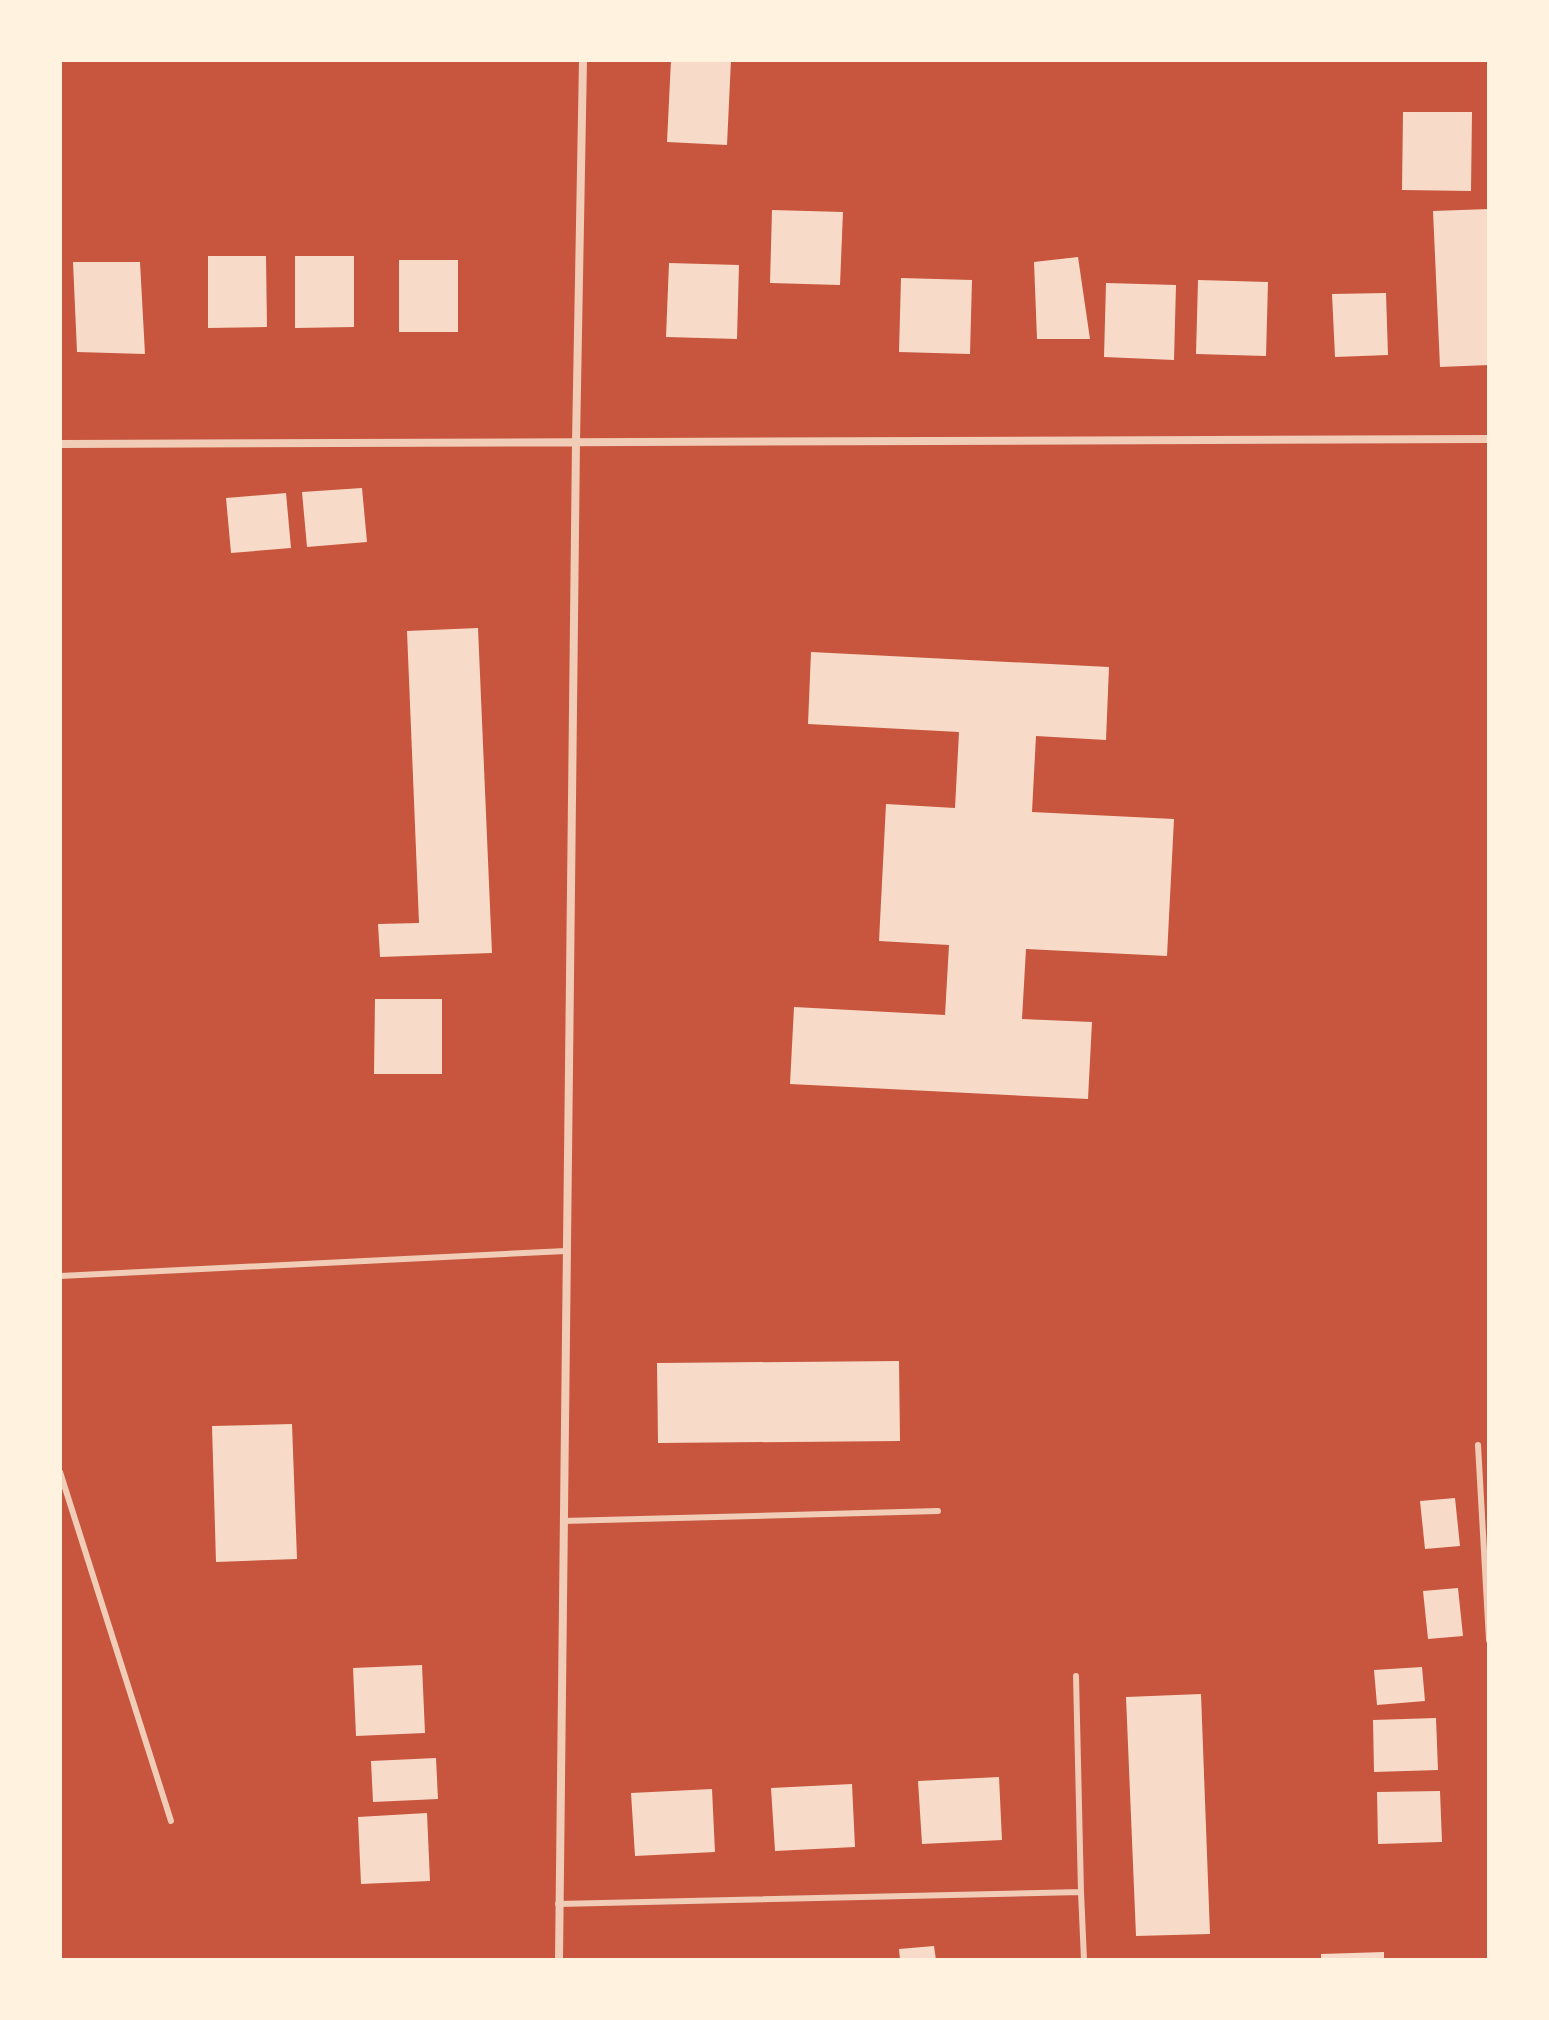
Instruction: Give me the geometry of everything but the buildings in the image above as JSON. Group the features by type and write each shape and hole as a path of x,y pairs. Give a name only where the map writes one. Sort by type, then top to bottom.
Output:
{"street":[{"path":"559,1960 583,60"},
{"path":"60,444 1489,439"}],"lane":[{"path":"60,1276 566,1251"},
{"path":"1478,1445 1489,1640"},
{"path":"60,1472 171,1821"},
{"path":"563,1521 938,1511"},
{"path":"1076,1676 1084,1960"},
{"path":"558,1904 1081,1892"}]}
